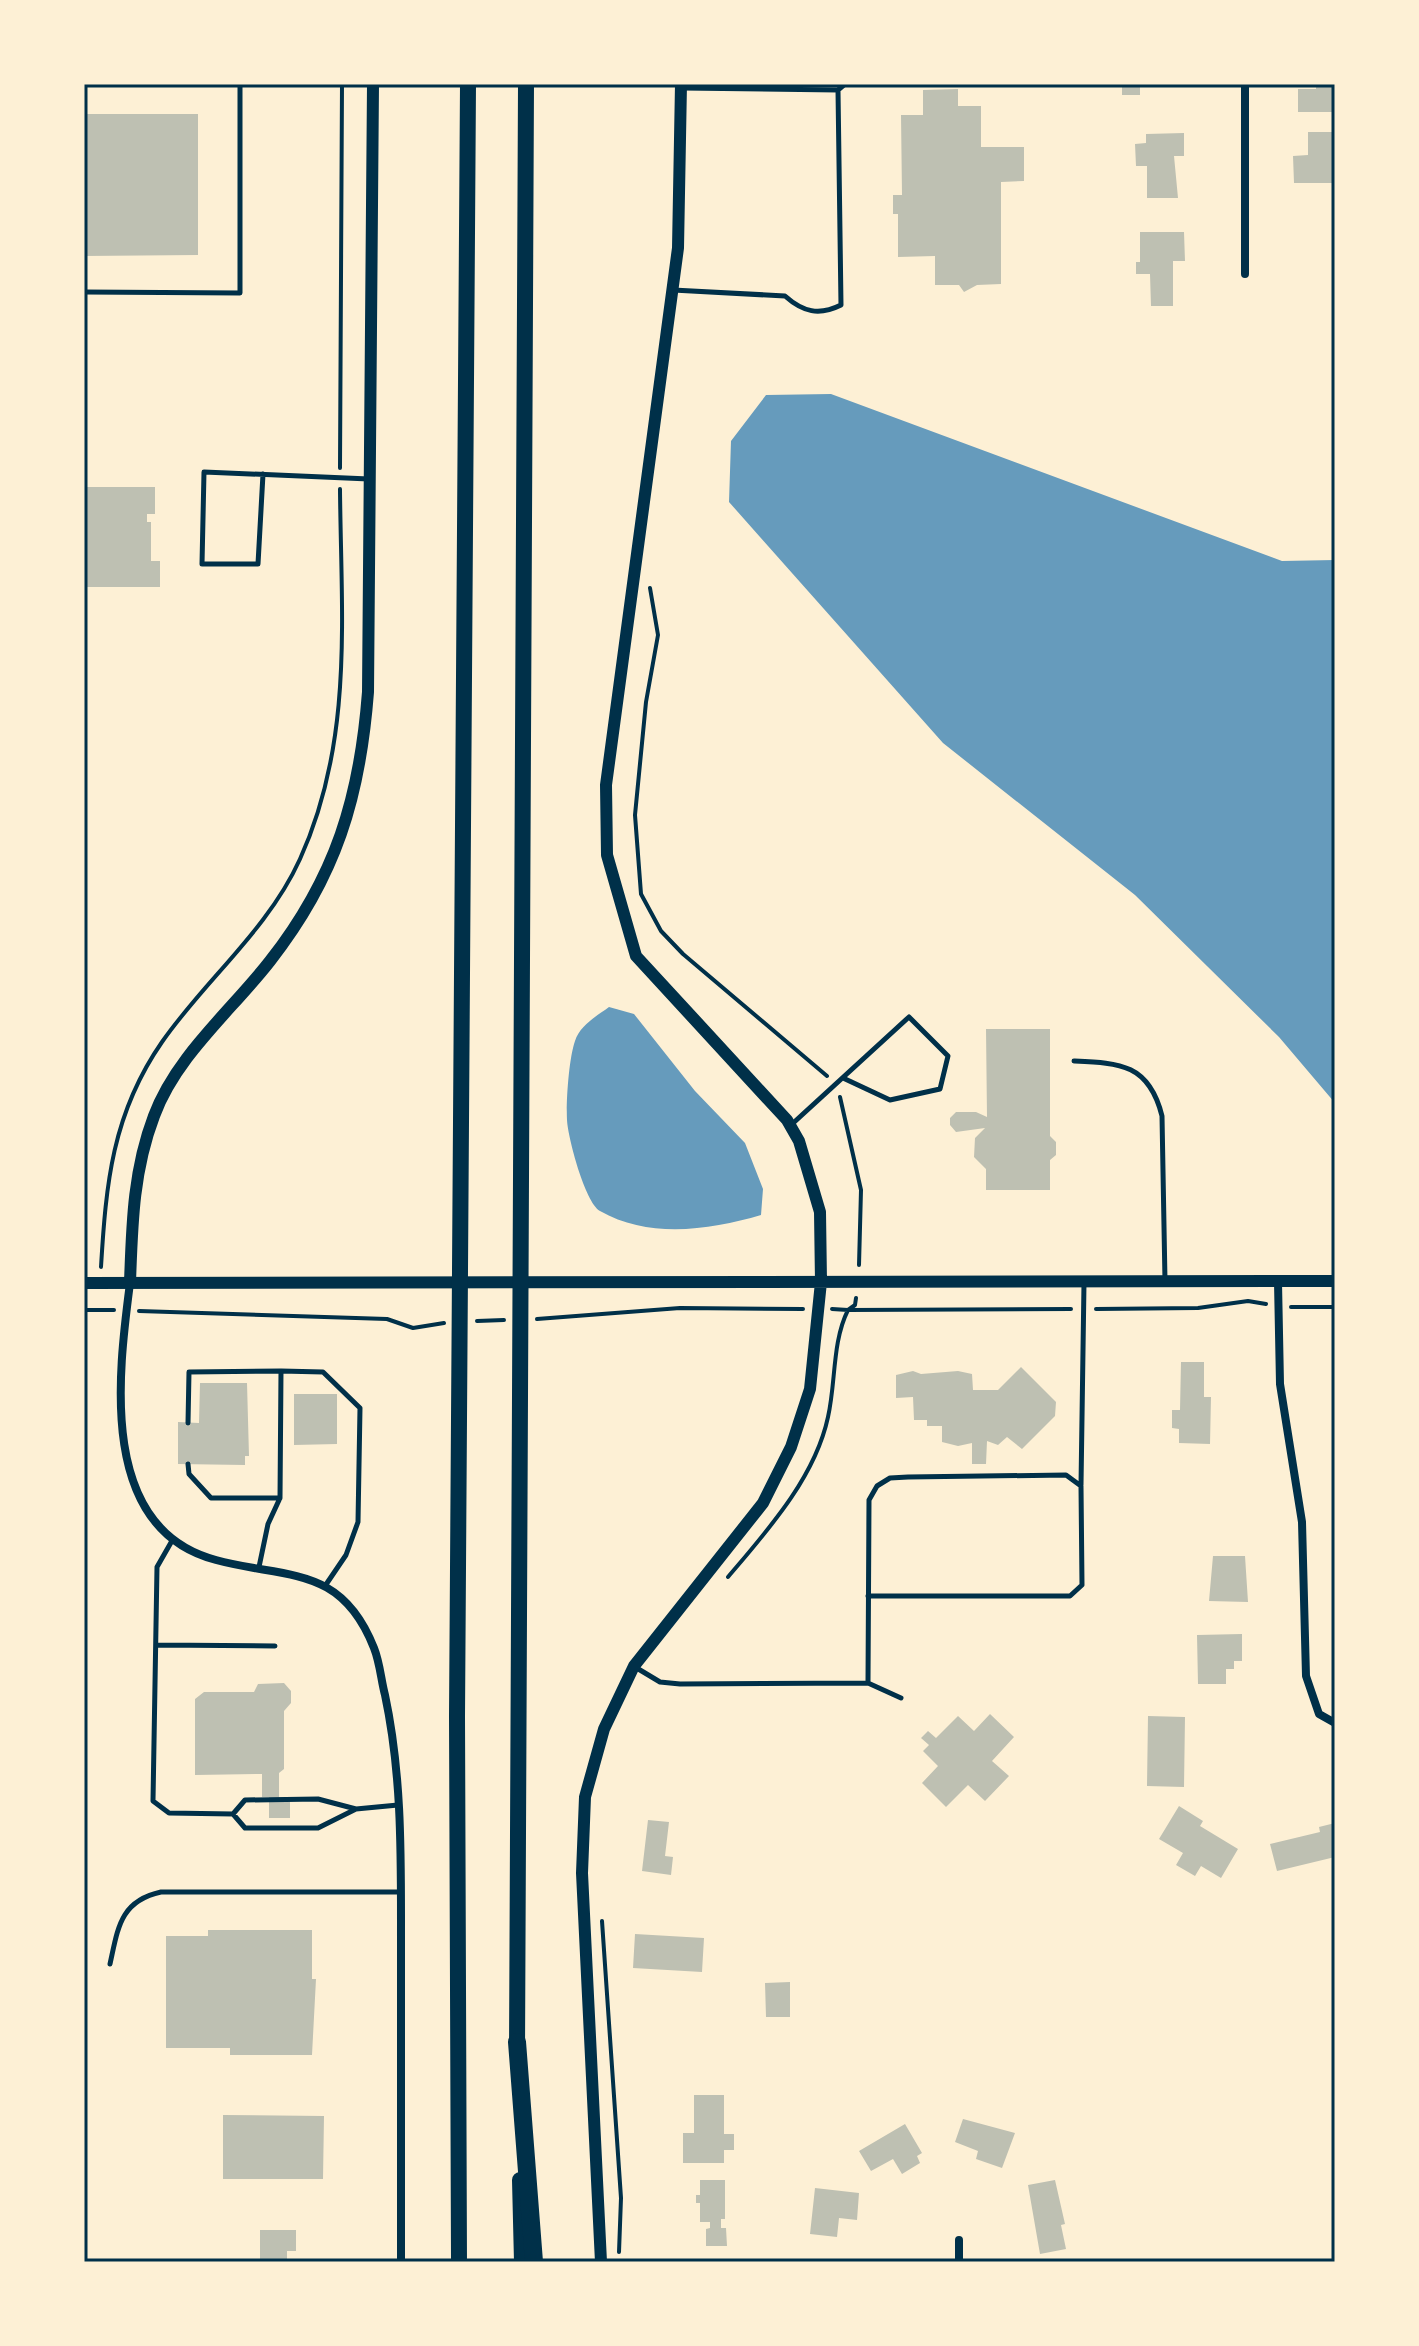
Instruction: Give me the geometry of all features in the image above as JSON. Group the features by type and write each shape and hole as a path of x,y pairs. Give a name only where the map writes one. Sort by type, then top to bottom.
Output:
{"highway":[{"path":"459,2262 457,1716 468,84"},
{"path":"522,2262 517,2042 526,84"},
{"path":"517,2042 534,2262"}],"street":[{"path":"373,84 368,692 363,761 341,838 309,905 271,961 187,1059 154,1113 133,1188 130,1283 124,1329 126,1464 141,1505 173,1539 215,1560 293,1572 325,1586 363,1624 375,1650 401,1805 401,2262"},
{"path":"1245,84 1245,274"},
{"path":"601,2262 582,1873 585,1797 604,1729 634,1666 763,1503 791,1447 810,1389 821,1282 820,1212 799,1141 790,1126 636,956 607,855 606,785 678,248 681,86"},
{"path":"84,1283 1335,1281"},
{"path":"1278,1282 1280,1384 1302,1522 1306,1676 1319,1714 1335,1723"},
{"path":"959,2240 959,2262"}],"lane":[{"path":"84,292 240,293 240,84"},
{"path":"681,86 838,90 845,84"},
{"path":"673,290 785,296 796,306 813,312 828,312 841,305 838,90"},
{"path":"263,474 258,564 202,564 204,472 340,476 370,479"},
{"path":"790,1126 909,1017 948,1056 940,1089 890,1100 843,1078"},
{"path":"1074,1061 1121,1063 1147,1082 1158,1098 1162,1116 1166,1282"},
{"path":"868,1596 1070,1596 1082,1585 1084,1282"},
{"path":"259,1567 268,1524 280,1498 281,1371"},
{"path":"188,1423 189,1372 323,1372 360,1408 358,1522 346,1555 325,1586"},
{"path":"188,1464 189,1474 211,1498 280,1498"},
{"path":"868,1683 869,1500 877,1486 890,1478 1066,1475 1081,1486"},
{"path":"173,1539 157,1567 153,1801 169,1813 233,1814 245,1828 318,1828 356,1809"},
{"path":"156,1645 275,1646"},
{"path":"634,1666 660,1682 868,1683 901,1698"},
{"path":"233,1814 245,1800 318,1799 356,1809 401,1805"},
{"path":"110,1964 121,1915 145,1895 161,1892 401,1892"}],"path":[{"path":"103,1231 108,1168 131,1099 161,1043 258,927 299,861 328,788 341,708 342,84"},
{"path":"649,583 658,635 646,702 635,815 641,894 661,931 683,954 828,1077 834,1086 844,1109 861,1190 860,1251"},
{"path":"148,1311 387,1319 413,1328 461,1321 680,1308 779,1309"},
{"path":"84,1310 97,1309"},
{"path":"723,1583 791,1498 813,1456 827,1421 839,1328 848,1310"},
{"path":"602,1912 621,2198 618,2262"}],"water":[{"path":"831,394 1282,561 1335,560 1335,1103 1279,1037 1135,895 943,743 729,502 731,441 766,395"},
{"path":"609,1007 634,1014 695,1091 745,1143 763,1189 761,1215 701,1228 659,1229 619,1220 594,1205 583,1183 570,1141 568,1091 577,1035 589,1021"}],"building":[{"path":"1122,84 1140,84 1140,95 1122,95"},
{"path":"1316,84 1335,84 1335,112 1298,112 1298,89 1316,89"},
{"path":"958,89 958,106 981,106 981,147 1024,147 1024,181 1001,182 1001,284 977,285 964,292 959,285 935,285 935,256 898,257 898,214 893,214 893,195 902,195 901,115 923,115 923,90"},
{"path":"84,114 198,114 198,255 84,256"},
{"path":"1308,132 1335,132 1335,183 1294,183 1293,156 1308,155"},
{"path":"1184,133 1184,156 1174,156 1178,198 1147,198 1147,166 1136,166 1135,144 1146,143 1146,134"},
{"path":"1140,232 1184,232 1185,261 1173,261 1173,306 1151,306 1150,274 1136,274 1136,262 1140,262"},
{"path":"84,487 155,487 155,514 147,514 147,522 151,522 151,561 160,561 160,587 84,587"},
{"path":"986,1029 1050,1029 1050,1136 1056,1142 1056,1155 1050,1160 1050,1190 986,1190 986,1169 974,1157 975,1138 985,1128 956,1132 950,1125 950,1118 956,1112 976,1112 987,1117"},
{"path":"1181,1362 1204,1362 1204,1397 1211,1397 1210,1444 1179,1443 1179,1429 1172,1428 1172,1410 1180,1410"},
{"path":"1021,1367 1056,1402 1055,1416 1022,1449 1007,1437 998,1445 987,1441 986,1464 972,1464 972,1443 958,1446 942,1442 942,1426 927,1426 927,1420 914,1420 913,1397 896,1398 896,1375 913,1371 921,1374 958,1371 972,1374 973,1390 998,1390"},
{"path":"200,1383 247,1383 249,1456 245,1456 245,1465 178,1464 178,1422 199,1423"},
{"path":"294,1394 337,1394 337,1444 294,1445"},
{"path":"1213,1556 1245,1556 1248,1602 1209,1601"},
{"path":"1242,1634 1242,1661 1234,1661 1234,1669 1226,1669 1226,1684 1198,1684 1197,1635"},
{"path":"284,1683 291,1691 291,1703 284,1711 284,1769 279,1773 279,1797 290,1797 290,1818 269,1818 269,1797 262,1797 262,1774 195,1775 195,1699 204,1692 254,1692 258,1684"},
{"path":"990,1714 1014,1737 992,1761 1009,1776 985,1801 968,1785 946,1807 922,1783 938,1766 923,1751 929,1745 921,1738 928,1731 936,1738 958,1716 974,1731"},
{"path":"1148,1716 1185,1717 1184,1787 1147,1786"},
{"path":"1179,1806 1203,1821 1200,1826 1238,1849 1221,1878 1201,1866 1195,1876 1176,1865 1183,1853 1159,1839"},
{"path":"648,1820 669,1822 665,1856 673,1857 671,1875 642,1871"},
{"path":"1335,1823 1335,1857 1277,1871 1270,1844 1320,1832 1319,1827"},
{"path":"208,1930 312,1930 312,1979 316,1979 312,2055 230,2055 230,2048 166,2048 166,1936 208,1936"},
{"path":"635,1934 704,1938 702,1972 633,1968"},
{"path":"790,1982 790,2017 766,2017 765,1983"},
{"path":"694,2095 724,2095 724,2134 734,2134 734,2150 724,2150 724,2163 683,2163 683,2133 694,2133"},
{"path":"223,2115 324,2116 323,2179 223,2179"},
{"path":"963,2119 1015,2133 1002,2168 976,2159 978,2151 955,2142"},
{"path":"905,2124 922,2153 917,2156 920,2163 902,2174 893,2159 871,2171 859,2151"},
{"path":"700,2180 725,2180 725,2219 721,2219 721,2228 726,2228 727,2246 706,2246 706,2229 710,2228 710,2222 700,2222 700,2203 696,2203 696,2195 700,2195"},
{"path":"1055,2180 1065,2224 1061,2225 1066,2249 1040,2254 1028,2185"},
{"path":"815,2188 859,2193 857,2220 839,2218 837,2237 810,2234"},
{"path":"260,2230 296,2230 296,2251 287,2251 287,2262 260,2262"}]}
